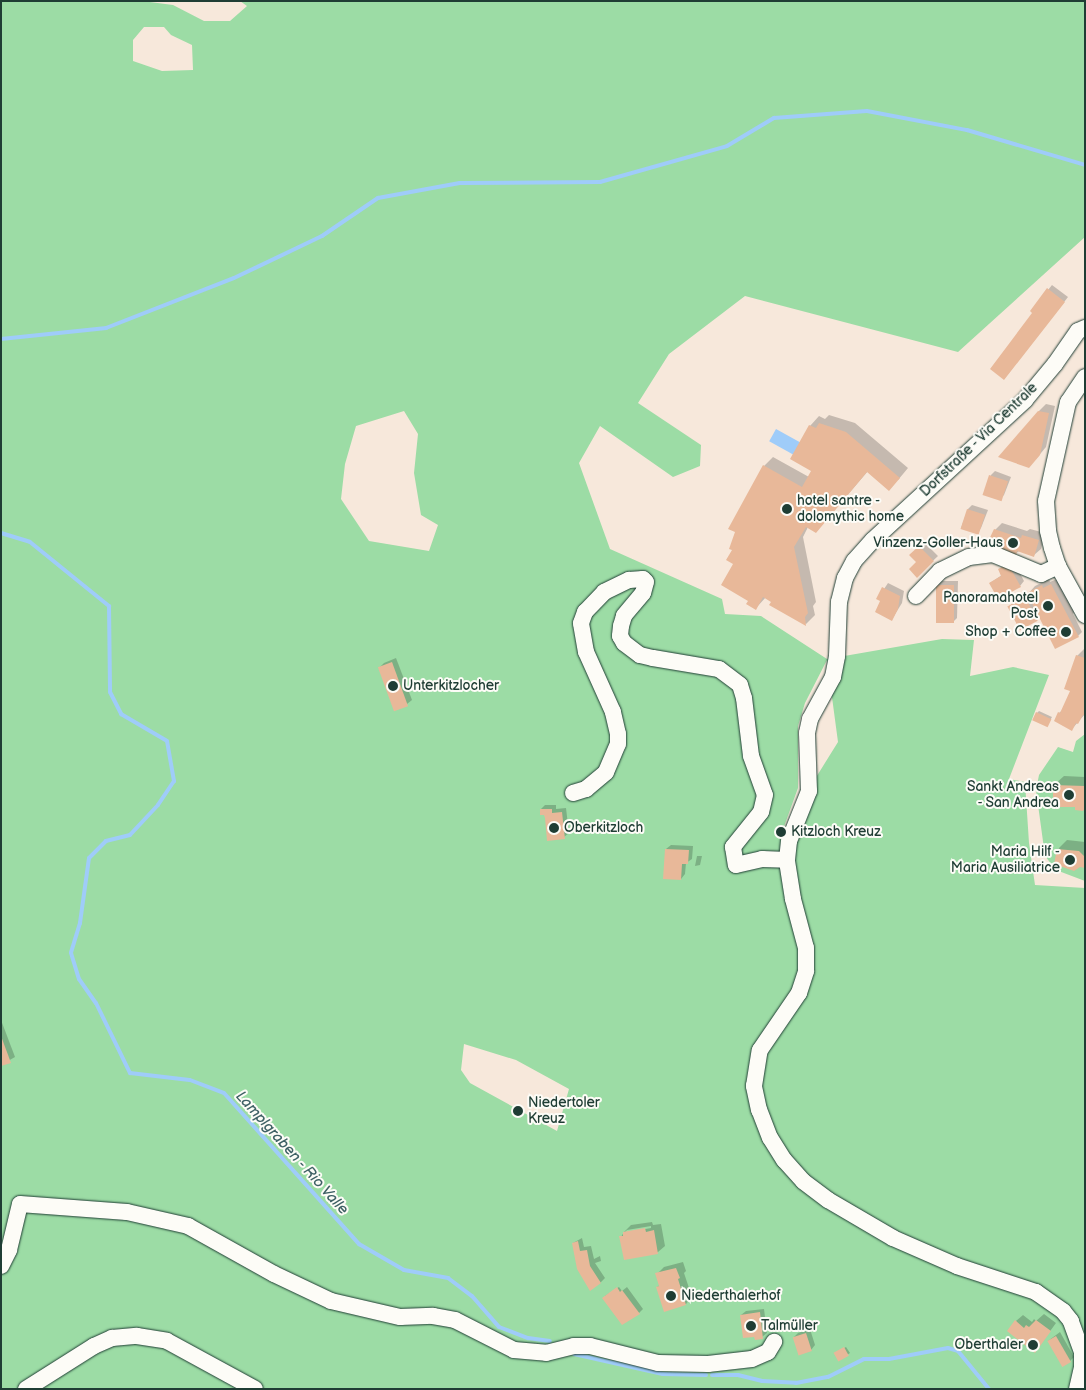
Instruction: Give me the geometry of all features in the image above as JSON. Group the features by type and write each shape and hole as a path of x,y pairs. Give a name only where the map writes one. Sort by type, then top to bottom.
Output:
{"street":[{"name":"Dorfstraße - Via Centrale","path":"1076,1389 1082,1368 1082,1352 1078,1336 1071,1321 1052,1301 1036,1292 957,1266 893,1238 828,1200 803,1181 784,1160 770,1138 759,1110 754,1086 760,1050 768,1035 799,993 806,971 806,948 801,924 792,899 786,860 789,841 809,791 807,732 810,719 833,677 837,656 839,602 845,578 854,561 873,540 1025,400 1055,364 1078,331 1085,328"},
{"path":"1085,377 1068,402 1046,501 1048,531 1058,566 1077,585 1085,615"},
{"path":"916,596 940,570 969,557 993,554 1041,574 1058,566"},
{"path":"573,793 586,789 606,772 618,744 618,734 613,712 586,652 581,623 585,612 604,592 629,580 643,579 646,582 643,593 624,616 621,626 620,636 624,644 640,655 719,669 740,685 744,698 751,756 765,795 761,812 733,847 736,865 762,859 786,860"},
{"path":"1,1266 9,1250 20,1204 127,1212 188,1226 274,1274 331,1301 400,1317 450,1318 468,1324 500,1344 514,1350 546,1353 580,1345 658,1363 708,1364 752,1360 768,1352 774,1342"},
{"path":"26,1389 94,1346 112,1338 137,1336 167,1341 255,1389"}],"green space":[{"path":"1,1 142,1 173,5 204,21 230,21 247,6 240,1 1085,1 1085,237 958,352 745,296 669,354 638,403 701,445 700,466 673,477 600,426 579,463 610,549 722,599 725,614 761,616 827,659 942,639 974,640 970,676 1013,667 1049,675 1009,779 1025,782 1029,843 1035,885 1085,888 1085,1389 1,1389","holes":["144,27 164,27 171,35 192,45 193,70 162,71 133,61 133,40","404,411 418,434 414,473 421,515 438,525 429,551 369,541 341,499 345,464 356,426","827,660 838,742 782,832 798,788 798,726 805,703","464,1044 516,1060 569,1089 557,1131 470,1083 461,1070"]},
{"path":"1085,734 1085,881 1056,870 1045,856 1036,790 1039,775 1058,747 1073,752 1076,741"}],"water":[{"path":"776,429 805,445 798,457 769,441"}],"building":[{"path":"1047,288 1065,302 1004,380 990,369 1032,313 1030,311"},
{"path":"1038,411 1049,413 1040,455 1029,468 998,457"},
{"name":"hotel santre - dolomythic home","path":"819,423 846,432 900,478 889,491 867,472 816,533 806,527 794,547 808,613 805,617 806,626 769,605 771,602 763,597 756,610 746,604 748,601 721,585 733,564 726,560 732,550 729,549 735,532 728,529 763,465 802,487 811,471 790,459 809,425 816,428"},
{"path":"989,475 1008,481 1002,501 983,495"},
{"path":"967,509 985,515 979,535 961,529"},
{"name":"Vinzenz-Goller-Haus","path":"994,529 1021,538 1022,535 1039,540 1034,557 1017,551 1016,556 986,546"},
{"path":"919,546 934,561 917,578 909,569 916,562 909,555"},
{"path":"1008,564 1021,587 998,599 989,583 1001,576 998,569"},
{"name":"Panoramahotel Post","path":"1051,584 1079,637 1055,649 1027,593 1042,585 1043,588"},
{"path":"936,585 954,585 954,623 936,623"},
{"path":"882,587 900,596 898,609 892,621 875,612 880,601 876,599"},
{"path":"1025,597 1038,621 1020,630 1007,606"},
{"path":"1076,655 1085,658 1085,715 1083,715 1078,724 1076,723 1072,731 1054,721 1058,712 1060,713 1070,691 1064,689"},
{"name":"Unterkitzlocher","path":"392,662 408,706 394,711 378,667"},
{"path":"1036,712 1051,719 1048,727 1032,720"},
{"name":"Sankt Andreas - San Andrea","path":"1053,785 1085,786 1085,808 1083,811 1075,810 1075,807 1050,807 1053,804"},
{"name":"Oberkitzloch","path":"540,809 552,809 552,813 562,812 565,839 547,841 545,818 544,815 540,815"},
{"path":"665,849 689,850 688,864 682,864 681,880 663,879"},
{"name":"Maria Hilf - Maria Ausiliatrice","path":"1057,849 1079,851 1085,857 1085,868 1080,867 1074,871 1054,864"},
{"path":"1,1036 11,1063 1,1066"},
{"path":"645,1228 646,1232 654,1230 658,1254 624,1260 619,1236 623,1236 623,1232"},
{"path":"578,1241 580,1251 587,1250 590,1266 601,1283 590,1291 577,1269 572,1243"},
{"name":"Niederthalerhof","path":"676,1268 686,1305 664,1312 656,1287 659,1286 655,1273"},
{"path":"617,1287 620,1292 622,1290 640,1314 622,1325 602,1298"},
{"name":"Talmüller","path":"760,1312 763,1339 755,1340 754,1337 743,1338 740,1315"},
{"name":"Oberthaler","path":"1015,1320 1024,1328 1026,1325 1029,1327 1036,1320 1051,1331 1035,1353 1007,1331"},
{"path":"806,1333 812,1351 799,1355 793,1337"},
{"path":"1056,1336 1071,1362 1062,1367 1047,1341"},
{"path":"844,1347 849,1356 838,1362 834,1353"}],"waterway":[{"path":"1,339 106,328 234,278 322,236 378,198 460,183 600,182 727,146 774,118 867,111 967,130 1085,165"},
{"name":"Lamplgraben - Rio Valle","path":"1,533 30,542 109,606 110,692 121,714 167,741 174,781 158,805 130,835 106,841 89,858 80,923 71,953 79,979 96,1003 130,1073 190,1080 224,1093 359,1244 404,1270 448,1278 472,1296 499,1327 528,1338 550,1341"},
{"name":"Lamplgraben - Rio Valle","path":"712,1375 738,1375 762,1381 796,1383 828,1377 864,1359 889,1359 948,1348 958,1351 989,1389"},
{"name":"Lamplgraben - Rio Valle","path":"574,1354 663,1374 706,1375"}],"place":[{"name":"hotel santre - dolomythic home","path":"787,509"},
{"name":"Vinzenz-Goller-Haus","path":"1013,543"},
{"name":"Panoramahotel Post","path":"1048,606"},
{"name":"Shop + Coffee","path":"1066,632"},
{"name":"Unterkitzlocher","path":"393,686"},
{"name":"Sankt Andreas - San Andrea","path":"1069,795"},
{"name":"Oberkitzloch","path":"554,828"},
{"name":"Kitzloch Kreuz","path":"781,832"},
{"name":"Maria Hilf - Maria Ausiliatrice","path":"1070,860"},
{"name":"Niedertoler Kreuz","path":"518,1111"},
{"name":"Niederthalerhof","path":"671,1296"},
{"name":"Talmüller","path":"751,1326"},
{"name":"Oberthaler","path":"1033,1345"}]}
